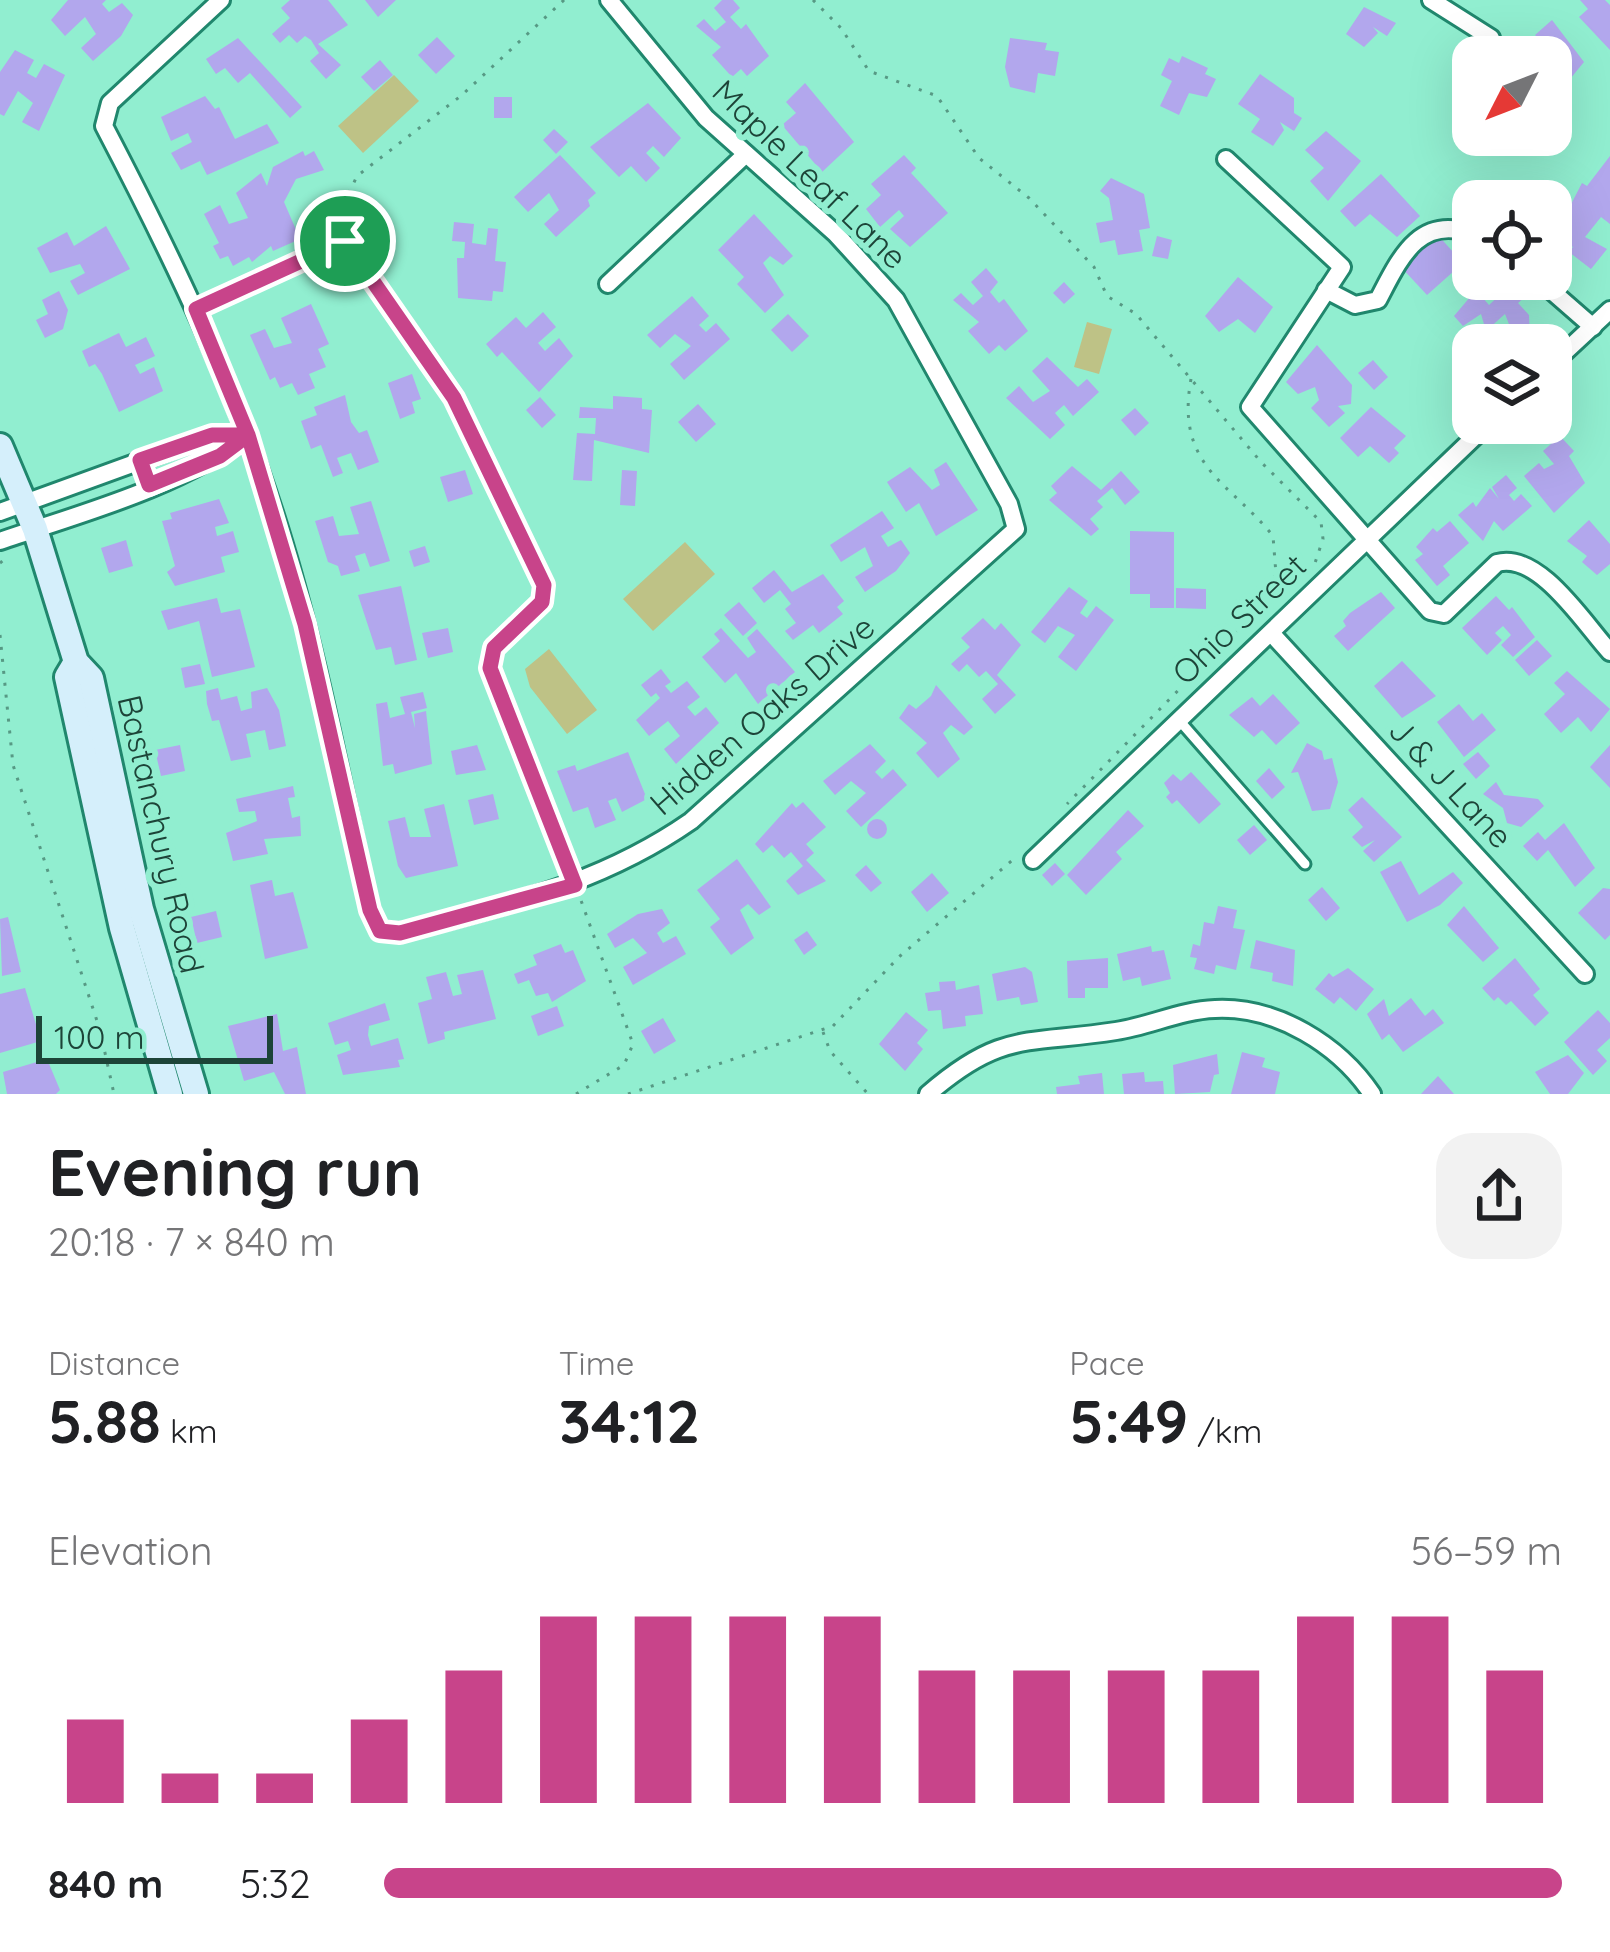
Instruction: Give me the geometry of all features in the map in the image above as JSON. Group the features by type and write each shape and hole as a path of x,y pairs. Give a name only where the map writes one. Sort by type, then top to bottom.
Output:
{"main road":[{"name":"Bastanchury Road","path":"0,446 35,529 76,662 91,678 141,909 196,1094"},
{"name":"Bastanchury Road","path":"76,662 67,677 72,700 122,928 170,1094"}],"street":[{"path":"220,0 104,112 104,125 196,309 248,435"},
{"name":"Maple Leaf Lane","path":"609,0 669,76 746,154 836,234 896,301 1009,505 1016,529"},
{"path":"1431,0 1488,36"},
{"path":"608,284 746,154"},
{"path":"1226,160 1342,267 1250,406 1437,614 1497,563 1520,562 1610,652"},
{"path":"1326,290 1355,305 1378,300 1409,248 1434,229 1452,226"},
{"path":"1563,300 1593,326"},
{"path":"1572,346 1610,310"},
{"path":"0,512 212,435 248,435"},
{"path":"3,550 35,529 220,456 248,435"},
{"name":"Hidden Oaks Drive","path":"248,435 305,624 370,910 380,931 400,933 575,885 649,850 691,821 1016,529"},
{"name":"Ohio Street","path":"1026,857 1272,634 1364,538 1466,444"},
{"path":"140,460 149,485"},
{"name":"J & J Lane","path":"1272,634 1586,974"},
{"path":"928,1094 991,1047 1111,1032 1212,1009 1243,1010 1298,1028 1325,1044 1372,1094"}],"lane":[{"path":"1178,719 1305,864"}],"path":[{"path":"564,0 462,95 357,176 341,210 345,241 454,398 544,585 542,602 494,648 490,668 633,1044 624,1065 576,1094"},
{"path":"813,0 841,28 869,71 937,96 979,158 1029,198 1094,267 1107,296 1136,314 1261,461 1321,522 1315,563 1248,619 1071,796 1060,814"},
{"path":"196,309 345,241"},
{"path":"1192,376 1189,418 1208,470 1263,523 1278,558 1266,595 1248,619"},
{"path":"0,563 3,550"},
{"path":"0,635 14,765 100,1030 114,1094"},
{"path":"628,1094 833,1027 900,956 1026,857"},
{"path":"822,1030 830,1052 868,1094"}],"green space":[{"path":"394,75 419,101 363,153 338,126"},
{"path":"1087,322 1112,329 1099,374 1074,367"},
{"path":"685,542 715,574 653,631 623,599"},
{"path":"549,649 597,710 567,734 530,687 525,669"}],"building":[{"path":"68,0 106,0 102,4 109,12 122,3 133,15 121,36 93,61 81,48 96,34 85,17 65,36 51,20"},
{"path":"290,0 328,0 348,25 318,44 341,65 326,79 310,61 319,53 311,40 305,36 297,43 289,35 280,43 272,34 290,18 281,8"},
{"path":"365,0 396,0 378,17"},
{"path":"722,0 733,0 740,8 730,17 741,29 746,24 769,56 747,76 741,69 732,77 712,55 721,47 696,26 704,19 715,31 726,22 714,8"},
{"path":"1580,0 1605,0 1610,5 1610,50 1579,17 1588,9"},
{"path":"1364,7 1396,23 1387,36 1373,27 1378,33 1364,47 1346,34"},
{"path":"1552,20 1564,36 1536,36"},
{"path":"437,37 455,56 436,74 418,55"},
{"path":"238,38 302,107 290,118 250,73 238,83 225,68 216,74 206,59"},
{"path":"1010,38 1047,43 1045,50 1059,52 1055,76 1038,73 1035,93 1010,87 1005,67"},
{"path":"1572,46 1584,62 1572,77"},
{"path":"15,50 34,60 27,73 36,78 44,64 65,75 39,131 22,122 33,103 18,91 4,116 0,114 0,72"},
{"path":"1182,56 1208,68 1205,74 1216,79 1207,97 1189,93 1179,115 1160,106 1172,81 1161,75 1169,58 1179,63"},
{"path":"380,60 393,75 374,91 361,77"},
{"path":"1260,74 1294,98 1294,113 1302,118 1294,131 1280,122 1284,130 1273,146 1251,132 1260,119 1238,104"},
{"path":"805,83 854,142 822,172 782,125 796,113 786,102"},
{"path":"205,96 215,109 219,107 235,139 267,124 279,143 207,175 200,161 181,170 171,153 192,142 188,133 171,141 161,117"},
{"path":"494,97 512,97 512,118 494,118"},
{"path":"648,103 681,138 664,157 653,146 646,153 660,168 646,182 631,166 619,177 590,147"},
{"path":"554,129 568,142 556,154 543,140"},
{"path":"1326,131 1361,161 1328,201 1310,181 1324,168 1305,150"},
{"path":"303,151 305,156 314,151 324,170 296,179 284,202 300,239 273,251 271,246 252,262 249,257 233,266 228,256 220,259 213,246 219,243 204,214 220,205 229,224 248,218 236,193 261,173 267,186 273,167"},
{"path":"560,155 596,193 588,200 590,206 556,237 544,224 559,210 549,193 528,212 514,197"},
{"path":"904,155 916,168 911,173 948,213 910,247 890,229 904,216 899,210 880,227 866,209 881,195 871,184"},
{"path":"1610,156 1610,224 1601,217 1585,237 1607,249 1591,269 1572,254 1572,202 1582,183 1587,186"},
{"path":"1381,174 1420,216 1397,237 1370,214 1355,227 1340,211"},
{"path":"1111,178 1144,194 1150,228 1139,230 1143,251 1118,255 1115,240 1100,243 1096,223 1113,220 1109,198 1100,191"},
{"path":"754,214 793,256 783,265 770,256 763,263 784,295 765,313 737,284 744,277 718,250"},
{"path":"454,222 474,224 472,243 486,245 488,228 498,229 495,261 506,262 503,292 493,291 492,301 458,298 457,258 464,258 465,242 452,241"},
{"path":"106,226 130,269 78,295 70,281 85,273 80,264 50,273 37,248 67,232 74,246"},
{"path":"1436,233 1452,251 1452,273 1427,295 1400,266"},
{"path":"1157,236 1172,240 1168,259 1152,256"},
{"path":"986,268 998,282 990,292 999,303 1004,299 1028,331 1005,351 999,345 989,354 968,331 979,322 953,300 961,293 973,305 983,296 971,282"},
{"path":"1238,277 1273,307 1255,333 1238,319 1219,332 1205,316"},
{"path":"1064,282 1075,294 1064,304 1053,293"},
{"path":"59,291 68,310 63,329 45,338 36,320 48,314 42,300"},
{"path":"692,296 709,316 699,325 706,332 716,323 730,339 684,380 670,364 691,346 675,334 660,348 647,335"},
{"path":"1468,300 1485,300 1489,305 1494,300 1521,300 1518,303 1529,315 1529,324 1509,324 1505,314 1494,324 1484,324 1481,314 1466,324 1454,316"},
{"path":"311,304 329,344 318,349 326,367 309,374 315,388 298,395 292,383 280,388 275,377 270,380 250,335 265,329 274,348 292,343 281,318"},
{"path":"543,312 556,327 538,343 545,351 559,338 573,356 539,392 502,352 497,357 486,344 516,317 526,328"},
{"path":"788,314 809,336 792,352 771,330"},
{"path":"119,333 126,347 146,337 155,356 135,365 140,374 154,367 163,391 119,412 102,374 95,364 89,367 82,351"},
{"path":"1317,345 1352,385 1351,404 1338,406 1345,413 1329,427 1311,408 1319,400 1315,387 1298,394 1286,382"},
{"path":"1047,357 1078,387 1087,379 1099,392 1073,416 1064,405 1055,413 1065,425 1050,439 1006,398 1019,386 1033,402 1050,391 1032,371"},
{"path":"1373,360 1388,377 1374,390 1358,373"},
{"path":"412,374 421,399 412,402 415,413 400,419 388,383"},
{"path":"345,395 351,422 359,433 367,430 379,462 358,470 351,453 337,458 343,473 333,477 321,445 311,449 301,421 317,415 314,407"},
{"path":"613,396 642,398 642,409 652,410 649,453 594,440 592,481 573,480 577,433 595,434 596,418 579,418 580,407 613,409"},
{"path":"540,397 556,415 542,428 526,410"},
{"path":"698,404 716,424 696,442 678,422"},
{"path":"1371,407 1406,436 1394,448 1399,453 1389,463 1370,446 1358,457 1340,438"},
{"path":"1135,408 1149,423 1135,436 1121,420"},
{"path":"1551,444 1567,444 1585,483 1554,513 1524,476 1539,463 1544,469 1554,464 1543,451"},
{"path":"946,462 978,510 936,536 919,503 906,512 887,482 910,467 932,490 940,485 934,470"},
{"path":"1072,466 1101,490 1121,471 1140,492 1125,505 1112,488 1097,501 1103,507 1090,519 1099,529 1091,536 1049,500 1057,493 1051,486"},
{"path":"465,470 473,494 448,502 440,477"},
{"path":"622,470 637,471 635,506 620,505"},
{"path":"1506,475 1517,488 1509,495 1514,501 1521,494 1532,506 1503,531 1494,521 1483,541 1458,515 1473,502 1476,507 1490,488 1499,499 1492,487"},
{"path":"219,499 229,523 215,527 217,536 233,531 239,552 221,557 225,572 175,586 167,572 175,566 162,521 172,519 170,513"},
{"path":"371,501 390,561 370,567 365,553 355,556 360,571 341,576 338,566 328,562 315,521 333,516 339,536 359,534 350,507"},
{"path":"882,511 894,528 881,536 888,547 901,540 910,553 896,571 865,592 855,577 873,566 865,547 841,562 830,545"},
{"path":"1589,520 1610,544 1610,564 1597,575 1582,562 1587,556 1567,541"},
{"path":"1450,521 1469,543 1443,566 1450,575 1437,586 1415,560 1423,554 1416,547 1433,528 1437,532"},
{"path":"1130,531 1174,532 1174,608 1150,608 1150,594 1130,594"},
{"path":"126,540 133,566 109,573 101,548"},
{"path":"425,546 430,562 414,567 409,551"},
{"path":"774,570 792,592 823,574 844,601 837,607 843,614 819,633 813,625 793,640 785,631 796,623 785,609 791,604 780,590 764,603 752,588"},
{"path":"401,586 417,660 395,665 391,647 376,650 358,595"},
{"path":"1069,587 1088,601 1080,613 1087,618 1096,606 1114,620 1076,671 1058,657 1075,635 1058,626 1045,643 1031,632"},
{"path":"1176,588 1206,589 1206,609 1176,608"},
{"path":"1381,592 1395,608 1348,651 1334,636 1346,626 1343,621 1350,613"},
{"path":"1496,596 1509,610 1512,607 1535,637 1513,657 1501,645 1511,635 1503,626 1495,633 1502,640 1487,655 1462,628"},
{"path":"217,598 221,613 240,609 255,667 212,677 199,621 168,630 161,611"},
{"path":"739,602 757,623 743,636 724,615"},
{"path":"983,618 995,630 1001,623 1021,645 997,675 1016,695 995,714 982,699 998,684 986,671 979,677 967,664 959,672 951,664 970,647 961,638"},
{"path":"448,628 453,652 428,658 422,633"},
{"path":"721,628 748,658 756,652 747,638 757,629 795,672 758,704 736,673 725,683 702,657 720,641 714,634"},
{"path":"1537,640 1552,656 1529,676 1515,660"},
{"path":"1402,661 1436,696 1402,718 1374,686"},
{"path":"200,664 205,684 185,688 181,668"},
{"path":"661,669 671,682 665,686 671,693 687,681 700,697 687,707 695,716 706,707 719,723 676,764 664,749 680,736 668,721 649,736 636,720 660,698 656,693 651,697 641,685"},
{"path":"1567,671 1610,709 1591,732 1578,717 1561,733 1544,714 1565,694 1554,683"},
{"path":"936,685 973,727 964,735 951,725 943,733 960,759 938,778 916,753 927,743 899,718 909,704 916,709 931,696"},
{"path":"218,688 221,700 237,696 241,711 252,708 251,692 267,688 279,710 286,746 269,750 265,730 246,734 251,757 231,761 219,720 212,721 207,704 206,691"},
{"path":"423,692 427,708 411,712 415,728 414,714 426,711 432,764 395,774 393,764 383,766 376,704 387,702 390,718 405,714 400,697"},
{"path":"1273,694 1300,723 1276,745 1262,730 1254,737 1229,715 1252,697 1260,706"},
{"path":"1459,704 1473,721 1482,713 1496,730 1464,757 1437,722"},
{"path":"1307,743 1322,751 1324,760 1332,758 1338,782 1330,809 1312,811 1298,772 1291,773"},
{"path":"870,744 886,761 875,772 882,779 893,769 907,785 861,827 846,811 866,793 851,781 835,795 823,781"},
{"path":"180,745 185,771 161,776 155,750"},
{"path":"477,745 486,770 456,775 451,751"},
{"path":"1610,745 1610,788 1590,767"},
{"path":"628,752 647,799 622,812 616,798 608,801 616,820 595,828 588,807 573,812 557,771 575,765 577,771"},
{"path":"1478,752 1490,766 1476,779 1463,764"},
{"path":"1269,768 1285,787 1272,799 1256,781"},
{"path":"1191,772 1221,804 1199,824 1177,800 1172,804 1166,797 1170,793 1164,783 1173,774 1181,781"},
{"path":"1496,782 1504,795 1538,799 1544,806 1521,827 1507,823 1503,808 1483,794"},
{"path":"293,786 295,797 288,798 292,818 300,816 301,836 264,839 268,854 233,861 226,833 257,821 255,811 239,812 236,799"},
{"path":"493,794 499,819 474,825 468,800"},
{"path":"1362,797 1402,837 1374,862 1363,851 1375,840 1362,847 1352,837 1363,827 1348,810"},
{"path":"803,802 826,827 806,844 814,853 806,860 826,881 798,895 786,881 803,866 791,852 784,858 772,845 763,853 755,844 792,803 796,808"},
{"path":"444,804 458,866 406,878 398,866 388,821 405,817 410,837 431,837 424,809"},
{"path":"1128,810 1144,826 1116,852 1122,859 1086,895 1067,875"},
{"path":"877,819 887,829 877,839 867,829"},
{"path":"1564,823 1595,868 1575,887 1548,850 1537,861 1523,846 1538,832 1545,840"},
{"path":"1254,825 1267,840 1250,855 1237,840"},
{"path":"737,859 771,907 759,915 748,904 740,910 754,938 731,955 710,927 720,919 697,890"},
{"path":"1401,861 1419,895 1453,872 1463,883 1440,905 1407,922 1380,872"},
{"path":"1055,863 1065,874 1052,886 1042,875"},
{"path":"866,865 882,883 871,892 855,875"},
{"path":"932,873 949,893 927,912 911,892"},
{"path":"272,880 275,896 293,892 308,948 265,959 250,885"},
{"path":"1322,887 1340,908 1326,921 1308,900"},
{"path":"1603,888 1610,889 1610,935 1605,940 1578,913"},
{"path":"1218,906 1237,910 1233,928 1245,930 1236,970 1216,965 1214,974 1194,969 1197,958 1190,957 1193,944 1200,946 1204,922 1214,924"},
{"path":"1464,906 1499,948 1483,962 1447,925"},
{"path":"662,909 670,923 657,933 663,943 676,936 686,954 633,985 623,967 647,953 633,938 615,948 607,934 638,914"},
{"path":"216,911 222,937 197,943 191,917"},
{"path":"8,917 21,972 2,976 0,919"},
{"path":"807,931 817,945 804,955 794,940"},
{"path":"1256,940 1295,950 1293,986 1272,981 1273,973 1250,968"},
{"path":"561,944 565,953 573,950 586,981 552,1002 548,993 536,996 529,980 518,984 514,974 537,965 533,955"},
{"path":"1151,946 1152,952 1164,950 1171,979 1142,986 1140,977 1123,981 1117,954"},
{"path":"1108,958 1108,988 1085,988 1085,998 1068,998 1067,961"},
{"path":"1515,958 1540,989 1533,995 1549,1013 1535,1026 1511,1001 1506,1005 1498,997 1494,1001 1482,988"},
{"path":"1025,967 1032,972 1038,1002 1021,1005 1019,997 997,1001 992,974"},
{"path":"1348,968 1374,989 1356,1011 1340,997 1334,1004 1315,989 1329,973 1333,977"},
{"path":"483,970 496,1019 444,1032 445,1039 428,1044 418,1003 432,999 426,977 446,972 453,996 462,994 457,975"},
{"path":"955,981 956,990 979,985 983,1014 965,1016 966,1026 943,1029 941,1010 928,1011 925,993 940,991 939,982"},
{"path":"25,988 41,1041 0,1053 0,994"},
{"path":"1411,998 1425,1016 1433,1009 1444,1023 1403,1052 1389,1034 1382,1040 1367,1014 1384,999 1389,1016"},
{"path":"385,1003 390,1020 369,1026 368,1035 371,1046 398,1038 404,1059 398,1060 400,1067 343,1075 337,1055 351,1050 348,1041 335,1045 328,1023"},
{"path":"557,1006 564,1026 538,1036 531,1016"},
{"path":"1598,1010 1610,1023 1610,1038 1597,1050 1607,1061 1593,1075 1564,1042"},
{"path":"906,1012 928,1030 917,1043 923,1049 905,1071 879,1044"},
{"path":"277,1014 283,1051 297,1047 306,1094 285,1094 274,1072 244,1081 228,1026"},
{"path":"663,1018 676,1041 654,1054 641,1031"},
{"path":"1242,1052 1265,1058 1262,1067 1280,1072 1275,1094 1231,1094"},
{"path":"1217,1054 1219,1074 1214,1075 1210,1092 1175,1094 1173,1065"},
{"path":"1568,1055 1584,1073 1568,1094 1550,1094 1535,1072"},
{"path":"47,1059 60,1090 56,1094 7,1094 3,1072"},
{"path":"1144,1072 1145,1082 1163,1081 1164,1094 1124,1094 1122,1074"},
{"path":"1102,1073 1104,1094 1057,1094 1056,1087 1080,1084 1078,1076"},
{"path":"1438,1076 1454,1094 1421,1094"}],"route":[{"path":"345,241 196,309 248,435 212,435 140,460 149,485 220,456 248,435 305,624 370,910 380,931 400,933 575,885 490,668 489,655 537,610 545,596 544,585 454,398 345,241"}]}
